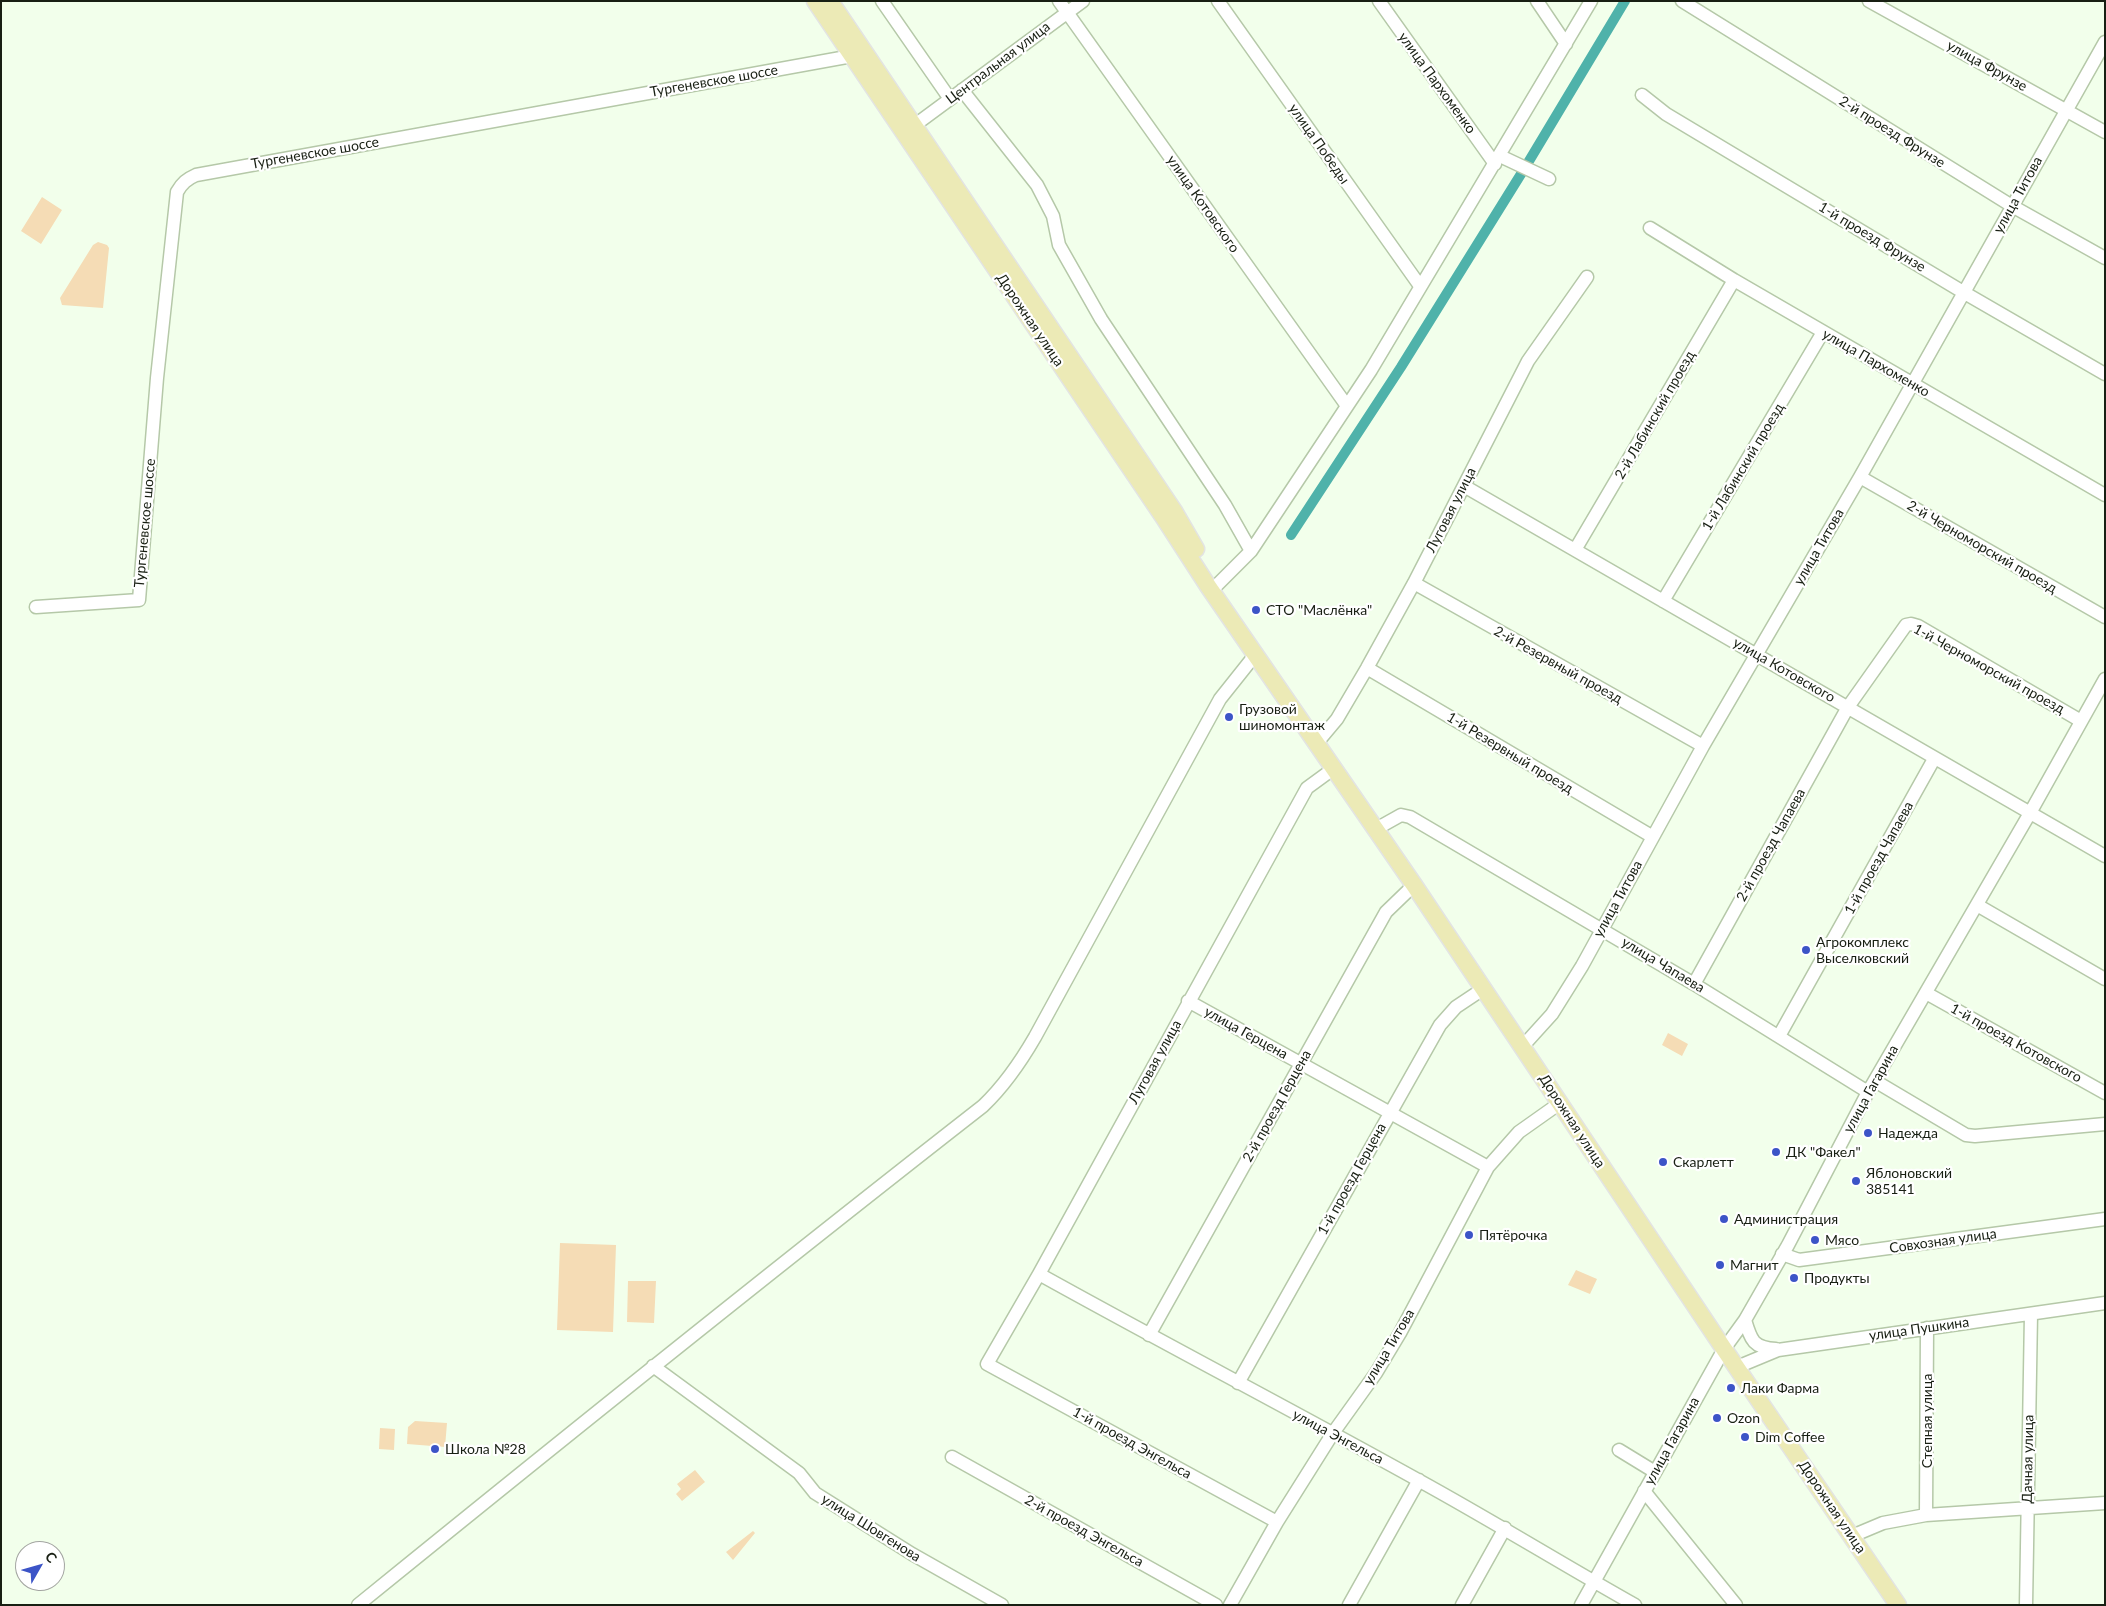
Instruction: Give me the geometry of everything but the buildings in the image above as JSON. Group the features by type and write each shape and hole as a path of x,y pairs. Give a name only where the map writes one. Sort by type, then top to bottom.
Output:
{"main road":[{"name":"Дорожная улица","path":"815,1 915,125 1174,511 1217,585 1245,639"},
{"name":"Дорожная улица","path":"830,1 857,53 1255,655 1523,1046 1724,1349 1898,1605"}],"street":[{"path":"882,1 950,99"},
{"name":"улица Котовского","path":"1058,1 1347,406"},
{"name":"Центральная улица","path":"915,125 1083,1"},
{"name":"улица Победы","path":"1218,1 1420,286"},
{"name":"улица Пархоменко","path":"1378,1 1498,160 1549,179"},
{"path":"1537,1 1566,44"},
{"path":"1217,585 1250,551 1371,370 1420,286 1498,160 1591,1"},
{"name":"2-й проезд Фрунзе","path":"1682,1 2012,206 2105,258"},
{"name":"улица Фрунзе","path":"1869,1 2105,132"},
{"name":"улица Титова","path":"1523,1046 1552,1014 1602,929 1703,746 1860,477 1911,383 2105,42"},
{"name":"Тургеневское шоссе","path":"36,607 139,600 158,378 177,192 188,179 208,173 857,53"},
{"path":"962,90 1036,185 1053,216 1059,245 1101,319 1220,498 1250,551"},
{"name":"1-й проезд Фрунзе","path":"1642,95 1666,114 1963,292 2105,374"},
{"name":"улица Пархоменко","path":"1650,228 1734,280 2105,495"},
{"name":"Луговая улица","path":"1316,744 1336,720 1367,668 1414,583 1528,361 1587,277"},
{"name":"2-й Лабинский проезд","path":"1575,550 1734,280"},
{"name":"1-й Лабинский проезд","path":"1663,601 1823,332"},
{"name":"2-й Черноморский проезд","path":"1860,477 2105,617"},
{"name":"улица Котовского","path":"1464,486 2105,856"},
{"name":"2-й Резервный проезд","path":"1414,583 1703,746"},
{"name":"1-й Черноморский проезд","path":"1848,707 1901,629 1911,624 2080,721"},
{"path":"358,1605 486,1499 872,1191 983,1106 999,1091 1010,1078 1035,1036 1220,699 1255,655"},
{"name":"1-й Резервный проезд","path":"1367,668 1653,837"},
{"name":"улица Гагарина","path":"1581,1605 1724,1349 1745,1320 1872,1086 2105,679"},
{"name":"2-й проезд Чапаева","path":"1694,984 1848,707"},
{"name":"1-й проезд Чапаева","path":"1779,1036 1934,759"},
{"name":"Луговая улица","path":"987,1364 1039,1274 1307,788 1333,769"},
{"name":"улица Чапаева","path":"1376,829 1389,820 1401,815 1410,817 1602,929 1779,1036 1966,1135 2105,1124"},
{"name":"2-й проезд Герцена","path":"1149,1335 1386,912 1414,885"},
{"path":"1977,905 2105,979"},
{"name":"1-й проезд Герцена","path":"1238,1383 1440,1025 1456,1007 1483,989"},
{"name":"1-й проезд Котовского","path":"1926,993 2105,1093"},
{"name":"улица Герцена","path":"1188,1001 1488,1167"},
{"name":"улица Титова","path":"1230,1605 1333,1433 1376,1373 1400,1333 1488,1167 1519,1132 1560,1103"},
{"name":"Совхозная улица","path":"1782,1254 1799,1260 2105,1219"},
{"name":"улица Энгельса","path":"1039,1274 1419,1480 1505,1528 1635,1605"},
{"name":"улица Пушкина","path":"1737,1367 1778,1350 2105,1303"},
{"name":"Дачная улица","path":"2026,1605 2026,1509 2031,1314"},
{"path":"1745,1320 1751,1338 1762,1348 1778,1350"},
{"name":"Степная улица","path":"1926,1515 1928,1328"},
{"name":"1-й проезд Энгельса","path":"987,1364 1278,1522"},
{"name":"улица Шовгенова","path":"653,1366 799,1472 815,1493 912,1554 1002,1605"},
{"path":"1619,1450 1655,1472"},
{"name":"2-й проезд Энгельса","path":"952,1457 1216,1605"},
{"path":"1349,1605 1419,1480"},
{"path":"1644,1491 1736,1605"},
{"path":"1852,1536 1883,1523 1926,1515 2105,1503"},
{"path":"1462,1605 1505,1528"}],"shaded area":[{"path":"42,197 62,210 41,244 21,231"},
{"path":"98,242 107,245 109,248 103,308 62,305 60,298 93,245"},
{"path":"1668,1033 1688,1044 1682,1056 1662,1045"},
{"path":"560,1243 616,1245 613,1332 557,1330"},
{"path":"1576,1270 1597,1279 1590,1294 1568,1285"},
{"path":"628,1281 656,1281 654,1323 627,1322"},
{"path":"415,1421 447,1423 445,1447 407,1444 408,1427"},
{"path":"380,1428 395,1429 394,1450 379,1449"},
{"path":"695,1470 705,1482 682,1501 676,1494 681,1489 677,1484"},
{"path":"753,1531 755,1533 733,1560 726,1552"}],"waterway":[{"path":"1291,535 1401,367 1526,166 1625,1"}],"place":[{"name":"СТО \"Маслёнка\"","path":"1256,610"},
{"name":"Грузовой шиномонтаж","path":"1229,717"},
{"name":"Агрокомплекс Выселковский","path":"1806,950"},
{"name":"Надежда","path":"1868,1133"},
{"name":"ДК \"Факел\"","path":"1776,1152"},
{"name":"Скарлетт","path":"1663,1162"},
{"name":"Яблоновский 385141","path":"1856,1181"},
{"name":"Администрация","path":"1724,1219"},
{"name":"Пятёрочка","path":"1469,1235"},
{"name":"Мясо","path":"1815,1240"},
{"name":"Магнит","path":"1720,1265"},
{"name":"Продукты","path":"1794,1278"},
{"name":"Лаки Фарма","path":"1731,1388"},
{"name":"Ozon","path":"1717,1418"},
{"name":"Dim Coffee","path":"1745,1437"},
{"name":"Школа №28","path":"435,1449"}]}
